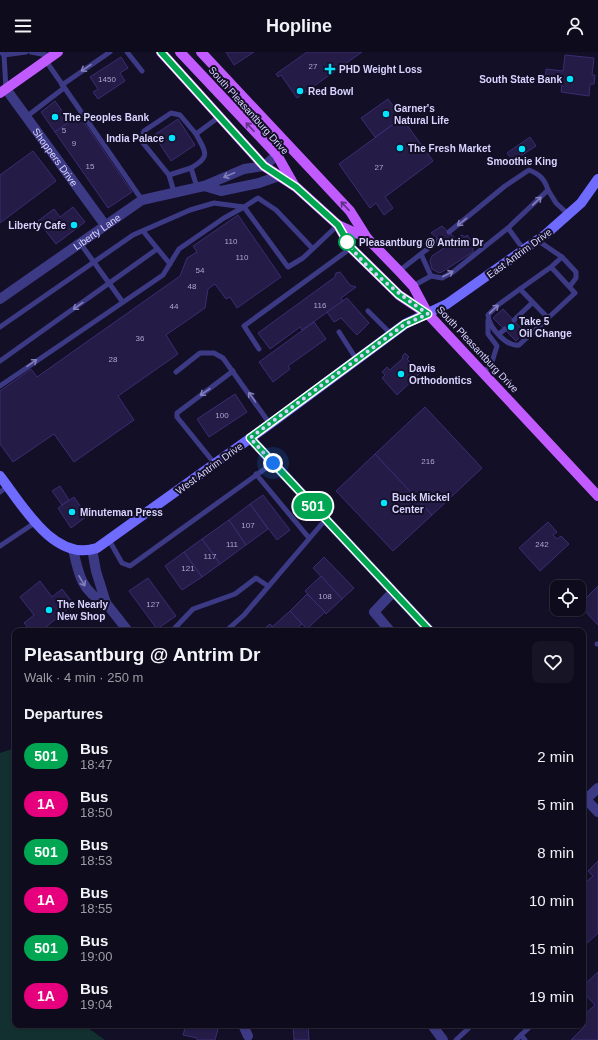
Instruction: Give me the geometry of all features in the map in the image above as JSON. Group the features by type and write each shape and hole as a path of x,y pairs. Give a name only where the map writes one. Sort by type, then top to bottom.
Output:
{"main road":[{"path":"160,52 264,166 296,187 338,225 351,248 399,295 428,314"},
{"name":"South Pleasantburg Drive","path":"180,52 277,155 296,187"},
{"path":"201,52 350,212 367,238"},
{"path":"2,88 52,56"},
{"name":"South Pleasantburg Drive","path":"338,225 367,238 399,271 413,286 428,314 598,496"}],"street":[{"name":"Shoppers Drive","path":"2,88 26,117 105,225"},
{"path":"264,166 277,155"},
{"name":"Liberty Lane","path":"0,299 142,200 200,187 244,169 264,166"},
{"name":"Liberty Lane","path":"200,187 221,190 259,183 279,176"},
{"name":"East Antrim Drive","path":"428,314 447,304 537,240 569,214 581,202 598,179"},
{"name":"West Antrim Drive","path":"0,476 4,489 51,539 73,549 92,549 109,540 215,464 405,324 428,314"},
{"path":"250,438 427,628"},
{"path":"73,549 79,576 83,584 96,599 106,603"},
{"path":"92,549 96,571 106,603 126,628"},
{"path":"387,628 374,612 393,592"},
{"path":"586,797 598,788"},
{"path":"586,801 598,812"},
{"path":"244,1028 248,1036"},
{"path":"434,1028 443,1040"}],"lane":[{"path":"2,88 2,53 26,52"},
{"path":"31,52 52,56 63,86 142,200"},
{"path":"26,117 63,86 110,52"},
{"path":"127,52 142,71"},
{"path":"169,175 191,168 206,157 206,152 196,134 180,114 176,112 171,112 144,132 142,137 144,143 169,175 174,192"},
{"path":"196,134 219,117"},
{"path":"191,168 200,187"},
{"path":"449,232 505,186 529,170 536,172 545,180 548,190 556,203 569,214"},
{"path":"413,286 431,276 442,278 453,272 508,228 548,190"},
{"path":"0,386 163,275 179,249 258,198 276,210 312,248"},
{"path":"0,327 93,263 112,248 143,231 190,210 214,203 244,207 288,267 303,258 338,225"},
{"path":"508,228 524,250"},
{"path":"143,231 170,264"},
{"path":"399,271 439,240"},
{"path":"537,240 562,257 576,272 576,278 570,286"},
{"path":"80,243 122,302"},
{"path":"259,349 244,326 351,248"},
{"path":"0,361 157,249"},
{"path":"420,254 431,276"},
{"path":"482,373 491,365 497,346 488,334 488,315 490,311 551,268 562,257"},
{"path":"488,320 505,341 514,346 520,345 575,293 570,286 551,268"},
{"path":"520,289 548,318"},
{"path":"514,320 532,303"},
{"path":"368,311 391,334"},
{"path":"499,334 505,329"},
{"path":"338,332 357,360"},
{"path":"176,372 200,353 214,353 223,358 270,424"},
{"path":"215,464 177,417 177,413 233,371"},
{"path":"109,540 122,563 130,566 273,463"},
{"path":"256,474 309,538"},
{"path":"229,628 244,615 326,519"},
{"path":"0,546 36,522"},
{"path":"175,628 193,609 234,594 256,578 268,586"},
{"path":"456,1040 469,1028"},
{"path":"516,1040 529,1028"},
{"path":"521,1036 525,1040"}],"green space":[{"path":"12,749 12,1028 88,1028 105,1040 0,1040 0,753"}],"building":[{"path":"226,52 254,52 234,65"},
{"path":"307,52 362,52 297,98 281,75 278,77 276,74"},
{"name":"South State Bank","path":"565,55 594,58 592,75 595,75 594,84 590,84 589,96 561,92 562,85 545,83 546,69 563,71"},
{"path":"121,57 128,68 120,73 125,81 98,99 93,92 98,89 90,77"},
{"path":"388,99 402,118 375,137 361,118"},
{"name":"The Peoples Bank","path":"55,101 70,122 55,132 41,112"},
{"path":"79,115 132,192 108,208 55,132"},
{"path":"402,118 433,161 385,197 393,208 384,215 376,203 370,208 339,164"},
{"path":"178,119 195,145 171,161 154,135"},
{"name":"Smoothie King","path":"530,137 536,146 513,161 507,153"},
{"path":"33,151 56,181 0,223 0,175"},
{"path":"73,207 85,222 56,244 38,221 54,209 60,217"},
{"path":"238,215 281,277 237,308 230,297 226,299 215,284 208,289 205,308 166,335 178,354 118,396 134,420 74,462 54,434 13,462 0,444 0,391 31,369 37,377 180,276 187,258 197,252 193,246"},
{"path":"442,226 456,239 462,235 465,237 467,235 475,246 473,248 473,252 439,273 432,269 430,261 432,256 447,246 431,233"},
{"path":"340,272 350,285 356,287 341,298 343,301 302,330 300,327 270,349 258,333 335,277 336,273"},
{"path":"347,298 369,323 357,335 341,318 334,322 327,312"},
{"name":"Take 5 Oil Change","path":"503,309 525,332 516,341 493,318"},
{"path":"314,322 326,339 288,366 290,369 273,382 259,362"},
{"name":"Davis Orthodontics","path":"405,353 409,357 407,359 420,373 397,395 382,378 385,375 382,372 387,367 390,370 403,358 402,357"},
{"path":"235,394 247,412 209,437 197,419"},
{"path":"425,407 482,468 432,515 375,454"},
{"name":"Buck Mickel Center","path":"375,454 432,515 393,551 336,491"},
{"path":"60,486 69,500 62,505 52,491"},
{"path":"263,495 290,530 277,540 250,504"},
{"name":"Minuteman Press","path":"74,497 87,516 71,528 58,508"},
{"path":"250,504 268,529 246,545 229,520"},
{"path":"229,520 246,545 220,564 202,539"},
{"path":"548,522 557,532 553,535 557,539 561,536 569,544 540,571 519,548"},
{"path":"202,539 220,564 202,577 184,552"},
{"path":"184,552 202,577 182,590 165,566"},
{"path":"324,557 354,588 342,599 313,568"},
{"path":"321,576 342,599 326,614 305,591"},
{"path":"148,578 176,616 156,628 129,591"},
{"name":"The Nearly New Shop","path":"40,581 52,597 62,589 74,604 45,628 28,628 24,623 34,615 20,597"},
{"path":"598,586 598,625 586,612 586,598"},
{"path":"307,594 325,612 308,628 306,628 290,611"},
{"path":"290,611 302,624 297,628 272,627"},
{"path":"270,624 273,628 265,628"},
{"path":"598,861 598,933 586,944 586,882 593,876 588,871"},
{"path":"598,972 598,1040 571,1040 583,1028 586,1028 586,1013 595,1005 586,995 586,983"},
{"path":"185,1028 218,1029 215,1040 197,1040 197,1038 183,1035"},
{"path":"293,1028 308,1028 309,1040 294,1040"}],"bus line":[{"name":"501","path":"161,52 264,166 296,187 338,225 351,248 399,295 428,314 405,324 250,438 427,628"}],"place":[{"name":"PHD Weight Loss","path":"330,69"},
{"name":"South State Bank","path":"570,79"},
{"name":"Red Bowl","path":"300,91"},
{"name":"Garner's Natural Life","path":"386,114"},
{"name":"The Peoples Bank","path":"55,117"},
{"name":"India Palace","path":"172,138"},
{"name":"The Fresh Market","path":"400,148"},
{"name":"Smoothie King","path":"522,149"},
{"name":"Liberty Cafe","path":"74,225"},
{"name":"Pleasantburg @ Antrim Dr","path":"347,242"},
{"name":"Take 5 Oil Change","path":"511,327"},
{"name":"Davis Orthodontics","path":"401,374"},
{"name":"Buck Mickel Center","path":"384,503"},
{"name":"Minuteman Press","path":"72,512"},
{"name":"The Nearly New Shop","path":"49,610"}],"route":[{"path":"273,463 250,438 405,324 428,314 399,295 351,248 344,237 347,242"}]}
